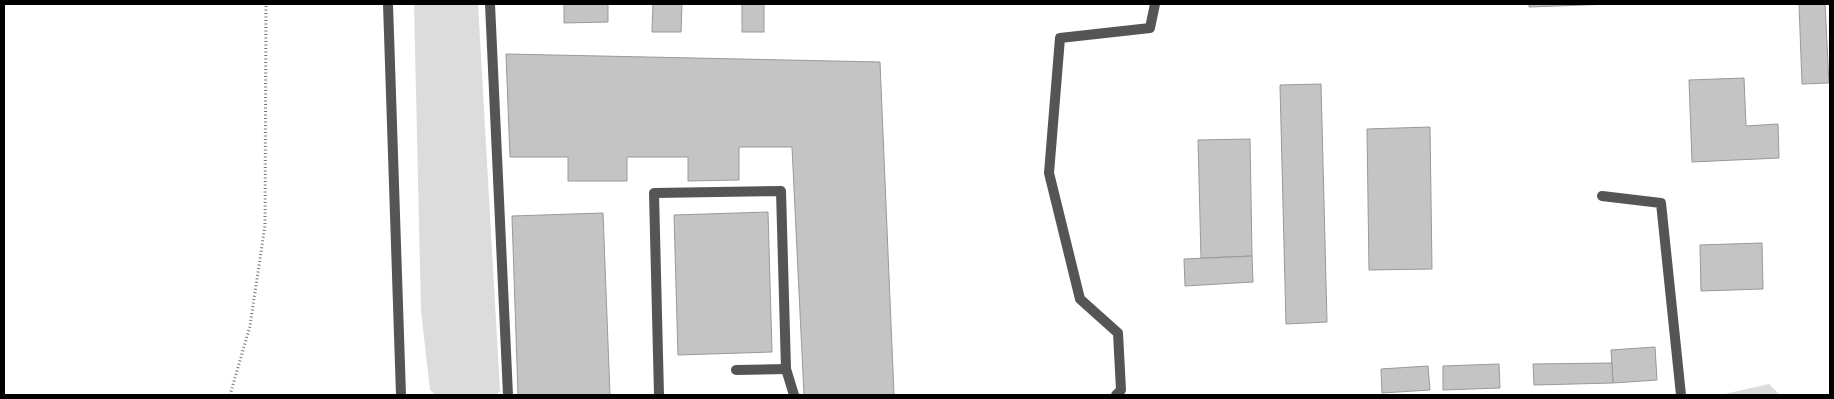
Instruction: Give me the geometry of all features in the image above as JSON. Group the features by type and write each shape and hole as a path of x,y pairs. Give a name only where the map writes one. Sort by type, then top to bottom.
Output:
{"lane":[{"path":"388,4 401,395"},
{"path":"490,4 508,395"},
{"path":"1116,395 1121,390 1118,333 1080,299 1049,173 1060,38 1150,28 1155,4"},
{"path":"659,395 654,193 781,190 786,369 794,395"},
{"path":"1602,196 1661,202 1681,395"},
{"path":"736,370 786,369"}],"path":[{"path":"230,395 250,326 265,225 266,4"}],"shaded area":[{"path":"414,4 478,4 500,391 496,395 436,395 430,390 421,311"},
{"path":"1769,384 1780,395 1720,395"}],"building":[{"path":"564,4 608,4 608,22 564,23"},
{"path":"653,4 682,4 681,32 652,32"},
{"path":"742,4 764,4 764,32 742,32"},
{"path":"1529,4 1611,4 1529,7"},
{"path":"1799,4 1825,4 1829,83 1802,84"},
{"path":"506,54 880,62 894,395 804,395 792,147 739,147 739,180 688,181 688,157 627,157 627,181 568,181 568,157 510,157"},
{"path":"1744,78 1746,126 1778,124 1779,158 1692,162 1689,80"},
{"path":"1321,84 1327,322 1286,324 1280,85"},
{"path":"1430,127 1432,269 1369,270 1367,129"},
{"path":"1250,139 1252,256 1201,258 1198,140"},
{"path":"768,212 772,352 678,355 674,215"},
{"path":"603,213 610,395 518,395 512,216"},
{"path":"1762,243 1763,289 1701,291 1700,245"},
{"path":"1252,256 1253,282 1185,286 1184,259"},
{"path":"1655,347 1657,380 1613,383 1611,350"},
{"path":"1612,363 1613,383 1534,385 1533,364"},
{"path":"1499,364 1500,388 1443,390 1443,366"},
{"path":"1428,366 1430,390 1382,393 1381,369"}]}
